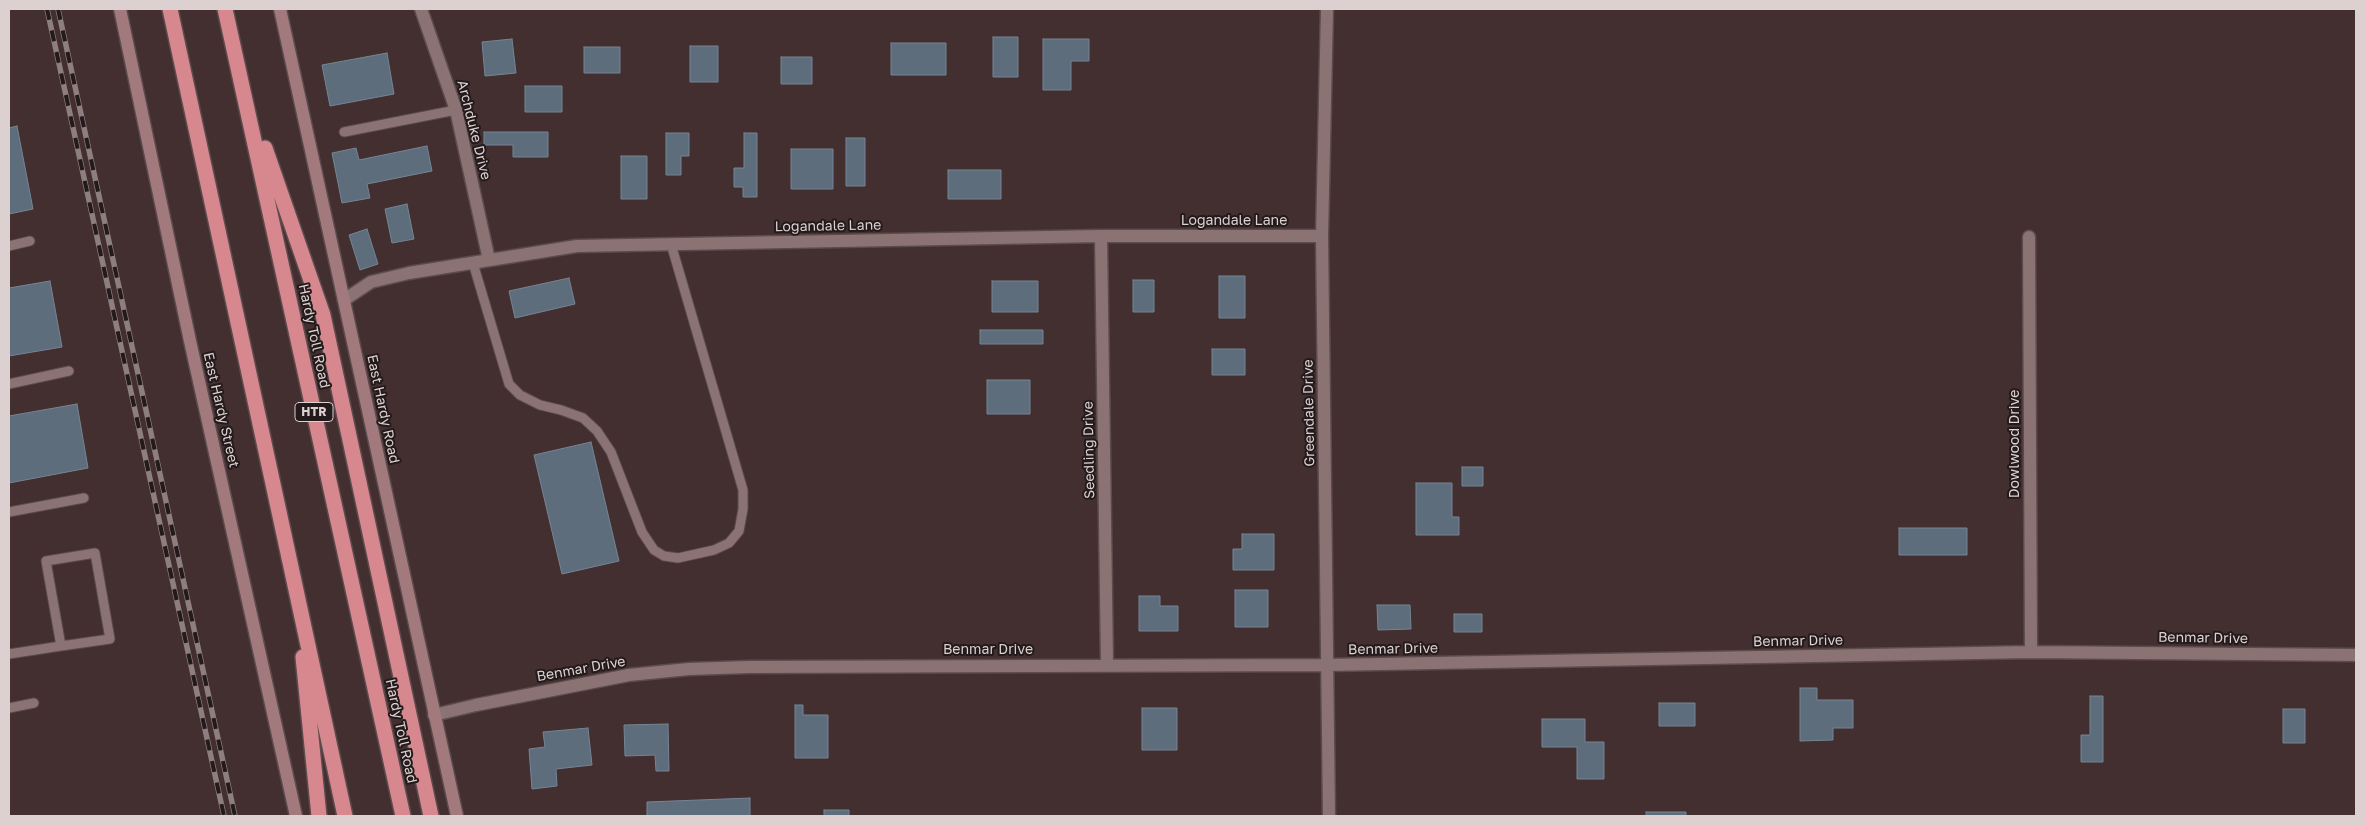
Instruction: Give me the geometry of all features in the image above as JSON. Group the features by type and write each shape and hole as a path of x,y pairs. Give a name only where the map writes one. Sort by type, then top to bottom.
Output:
{"highway":[{"path":"170,9 345,816"},
{"name":"Hardy Toll Road","path":"225,9 403,816"},
{"path":"243,86 323,315 393,646 432,816"},
{"path":"297,593 319,816"}],"main road":[{"name":"East Hardy Street","path":"120,9 192,350 296,816"},
{"name":"East Hardy Road","path":"280,9 457,816"}],"street":[{"name":"Archduke Drive","path":"421,9 456,110 489,260"},
{"name":"Greendale Drive","path":"1327,9 1322,236 1329,816"},
{"name":"Logandale Lane","path":"344,300 372,282 409,273 577,246 1101,236 1322,236"},
{"name":"Seedling Drive","path":"1101,236 1107,664"},
{"name":"Dowlwood Drive","path":"2029,236 2032,652"},
{"name":"Benmar Drive","path":"434,716 571,685 629,675 689,669 1107,664 1327,666 2032,652 2356,655"}],"lane":[{"path":"344,132 456,110"},
{"path":"9,246 30,241"},
{"path":"473,263 509,384 520,395 540,405 583,418 597,431 611,452 642,532 654,550 664,556 678,558 714,550 730,543 739,531 743,509 743,490 671,244"},
{"path":"9,384 69,371"},
{"path":"9,512 84,498"},
{"path":"9,654 110,639 95,553 46,561 61,646"},
{"path":"9,708 34,703"}],"building":[{"path":"993,37 1018,37 1018,77 993,77"},
{"path":"512,39 516,73 485,76 482,42"},
{"path":"1043,39 1089,39 1089,61 1071,61 1071,90 1043,90"},
{"path":"891,43 946,43 946,75 891,75"},
{"path":"690,46 718,46 718,82 690,82"},
{"path":"584,47 620,47 620,73 584,73"},
{"path":"387,53 394,94 330,106 322,65"},
{"path":"781,57 812,57 812,84 781,84"},
{"path":"525,86 562,86 562,112 525,112"},
{"path":"17,126 33,209 9,214 9,128"},
{"path":"484,132 548,132 548,157 513,157 513,145 484,145"},
{"path":"666,133 689,133 689,156 681,156 681,175 666,175"},
{"path":"744,133 757,133 757,197 743,197 743,187 734,187 734,168 744,168"},
{"path":"846,138 865,138 865,186 846,186"},
{"path":"427,146 432,171 367,184 370,198 342,203 332,153 356,148 359,160"},
{"path":"791,149 833,149 833,189 791,189"},
{"path":"621,156 647,156 647,199 621,199"},
{"path":"948,170 1001,170 1001,199 948,199"},
{"path":"407,204 414,239 392,243 385,209"},
{"path":"367,229 378,264 360,270 349,235"},
{"path":"1219,276 1245,276 1245,318 1219,318"},
{"path":"569,278 575,304 515,318 509,291"},
{"path":"1133,280 1154,280 1154,312 1133,312"},
{"path":"50,281 62,347 9,356 9,288"},
{"path":"992,281 1038,281 1038,312 992,312"},
{"path":"980,330 1043,330 1043,344 980,344"},
{"path":"1212,349 1245,349 1245,375 1212,375"},
{"path":"987,380 1030,380 1030,414 987,414"},
{"path":"77,404 88,468 9,483 9,416"},
{"path":"591,442 619,561 562,574 534,455"},
{"path":"1462,467 1483,467 1483,486 1462,486"},
{"path":"1416,483 1452,483 1452,517 1459,517 1459,535 1416,535"},
{"path":"1899,528 1967,528 1967,555 1899,555"},
{"path":"1242,534 1274,534 1274,570 1233,570 1233,549 1242,549"},
{"path":"1235,590 1268,590 1268,627 1235,627"},
{"path":"1139,596 1160,596 1160,606 1178,606 1178,631 1139,631"},
{"path":"1377,605 1410,605 1411,629 1378,630"},
{"path":"1454,614 1482,614 1482,632 1454,632"},
{"path":"1800,688 1817,688 1817,700 1853,700 1853,728 1833,728 1833,740 1800,741"},
{"path":"2090,696 2103,696 2103,762 2081,762 2081,735 2090,735"},
{"path":"1659,703 1695,703 1695,726 1659,726"},
{"path":"795,705 803,705 803,715 828,715 828,758 795,758"},
{"path":"1142,708 1177,708 1177,750 1142,750"},
{"path":"2283,709 2305,709 2305,743 2283,743"},
{"path":"1542,719 1585,719 1585,742 1604,742 1604,779 1577,779 1577,747 1542,747"},
{"path":"668,724 669,771 656,771 655,755 625,756 624,725"},
{"path":"588,728 592,765 556,769 557,786 532,789 529,749 545,747 543,732"},
{"path":"750,798 750,816 647,816 647,802"},
{"path":"824,810 849,810 849,816 824,816"},
{"path":"1646,812 1686,812 1686,816 1646,816"}],"railway":[{"path":"47,9 224,816"},
{"path":"58,9 235,816"}]}
